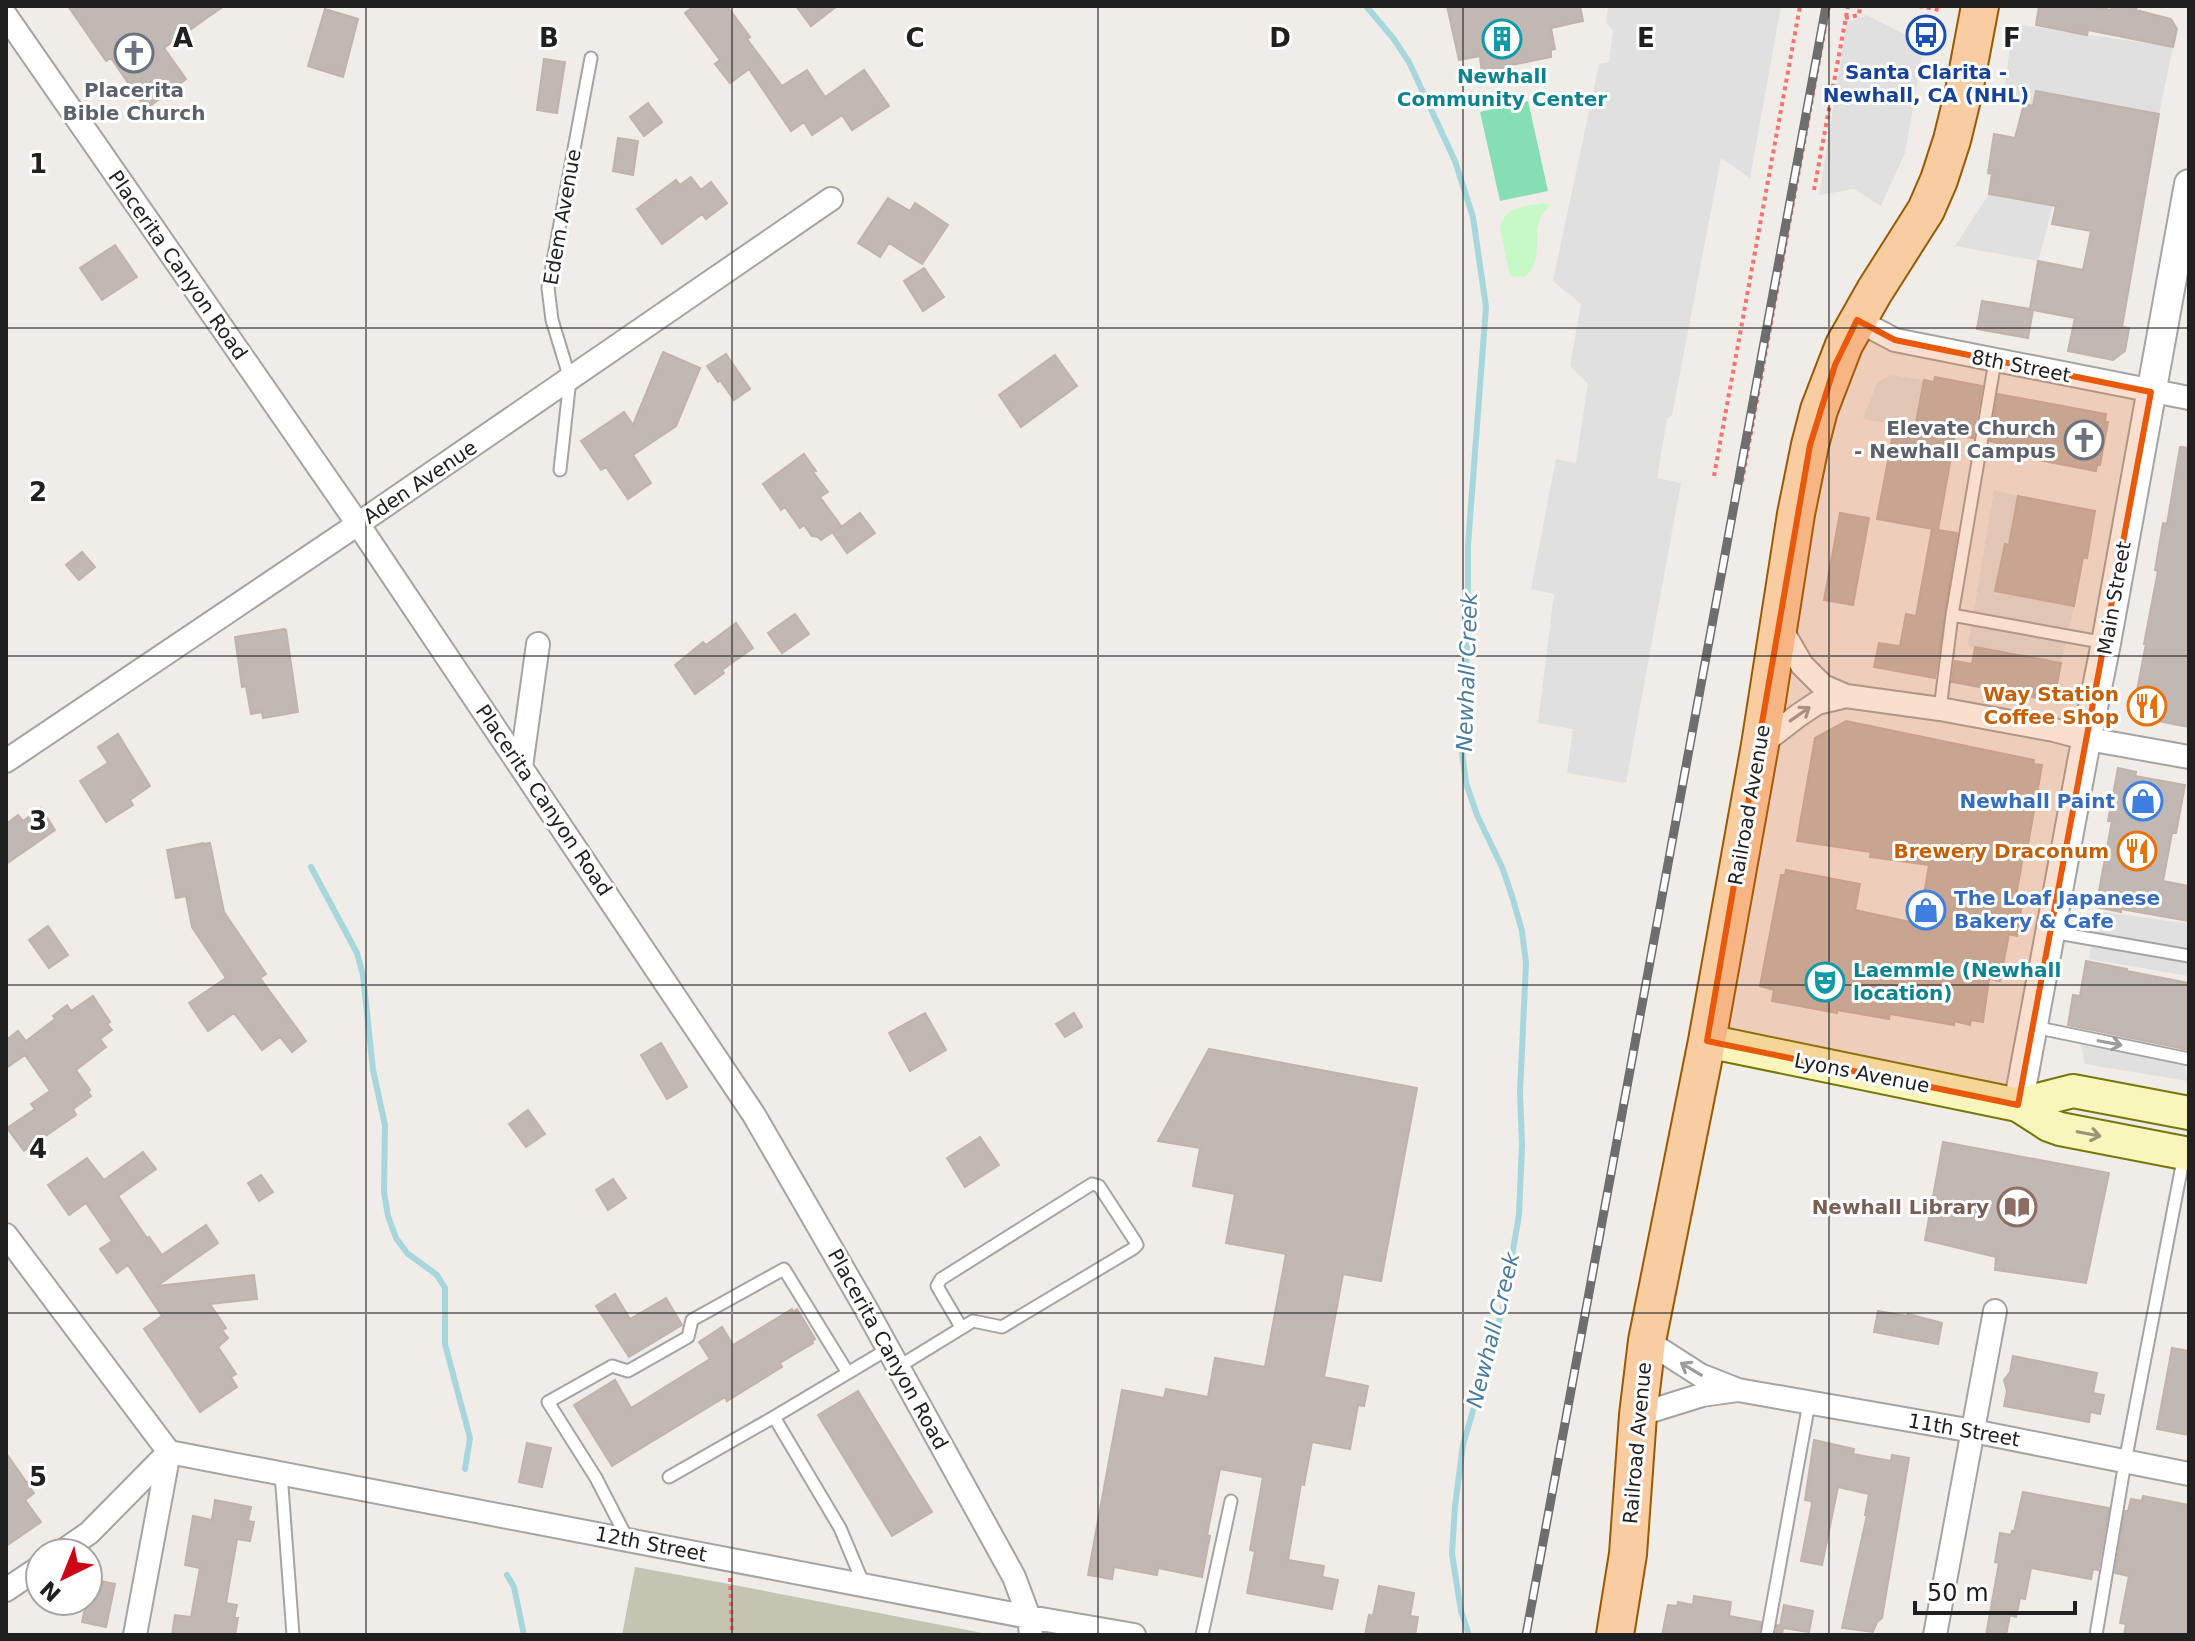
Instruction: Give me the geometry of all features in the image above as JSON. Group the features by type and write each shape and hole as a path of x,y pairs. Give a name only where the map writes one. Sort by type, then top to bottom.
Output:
{"main road":[{"name":"Railroad Avenue","path":"1615,1635 1628,1554 1647,1341 1707,1041 1780,627 1796,514 1819,410 1835,365 1857,320 1926,210 1939,180 1964,91 1980,6"},
{"name":"Lyons Avenue","path":"1707,1041 2018,1105 2060,1129 2186,1153"},
{"name":"Lyons Avenue","path":"2018,1105 2073,1091 2189,1113"}],"street":[{"name":"Placerita Canyon Road","path":"6,16 358,524 754,1115 1014,1577 1030,1626"},
{"name":"Main Street","path":"2018,1105 2189,184"},
{"name":"Aden Avenue","path":"6,761 831,199"},
{"name":"8th Street","path":"1857,320 1895,340 2189,398"},
{"path":"1780,627 1802,665 1823,686 1846,696 1940,709 2189,757"},
{"path":"521,767 538,644"},
{"path":"1760,745 1817,703 1846,696"},
{"path":"6,1235 169,1452 135,1635"},
{"path":"1935,1635 1995,1311"},
{"name":"11th Street","path":"1647,1341 1700,1375 1738,1390 1973,1431 2189,1474"},
{"name":"11th Street","path":"1638,1415 1702,1395 1738,1390"},
{"path":"83,1537 169,1452"},
{"name":"12th Street","path":"169,1452 865,1586 1030,1626 1134,1635"},
{"path":"6,1590 24,1578"}],"lane":[{"name":"Edem Avenue","path":"560,470 570,379 552,320 548,288 591,58"},
{"path":"1940,709 1952,615 1995,361"},
{"path":"1952,615 2106,643"},
{"path":"2052,932 2189,956"},
{"path":"2033,1027 2189,1059"},
{"path":"2096,1635 2125,1462 2186,1153"},
{"path":"669,1477 848,1373 893,1358 961,1327 973,1321 1002,1327 1137,1245 1099,1186 1092,1184 941,1279 937,1286 961,1327"},
{"path":"628,1540 596,1478 548,1402 612,1366 628,1371 688,1337 692,1320 784,1269 848,1373"},
{"path":"1767,1635 1809,1403"},
{"path":"774,1417 840,1528 865,1586"},
{"path":"281,1473 293,1635"},
{"path":"1202,1635 1231,1501"}],"path":[{"path":"1714,476 1800,6"},
{"path":"1742,482 1829,6"},
{"path":"1814,190 1848,6"},
{"path":"1845,18 1859,15 1860,6"},
{"path":"1919,6 1939,10"},
{"path":"732,1560 729,1584 732,1635"}],"highlighted area":[{"path":"1857,320 1895,340 2151,392 2018,1105 1707,1041 1810,445 1835,365"}],"shaded area":[{"path":"1608,6 1781,6 1750,178 1721,158 1672,415 1667,419 1657,478 1681,483 1626,783 1567,773 1573,729 1538,723 1554,594 1531,589 1556,459 1576,463 1588,383 1570,366 1581,304 1553,281 1599,64 1609,62 1613,31 1606,23"},
{"path":"1867,15 1924,45 1905,153 1881,206 1854,189 1819,195 1847,22"},
{"path":"2013,24 2173,47 2159,114 2036,92 2033,106 2003,100"},
{"path":"1989,194 2053,205 2038,261 1955,246"},
{"path":"1890,375 1924,380 1915,428 1863,419 1877,383"},
{"path":"1994,490 2018,496 2009,545 2005,544 1995,591 2074,606 2061,663 1968,646"},
{"path":"2098,911 2189,924 2189,976 2089,959"},
{"path":"2081,1045 2184,1063 2188,1081 2085,1064"},
{"path":"635,1567 729,1584 993,1635 622,1635"}],"green space":[{"path":"1528,101 1548,191 1500,201 1480,112"},
{"path":"1544,203 1550,205 1539,223 1536,256 1531,271 1524,277 1510,276 1500,228 1503,220 1516,208"}],"building":[{"name":"Placerita Bible Church","path":"68,6 224,6 164,48 186,79 146,109 111,58 106,61"},
{"path":"694,6 727,6 782,86 807,70 825,97 864,70 889,106 852,130 842,115 812,135 804,122 791,131 749,69 730,83 715,64 720,60 685,13"},
{"path":"796,6 837,6 811,26"},
{"name":"Newhall Community Center","path":"1447,6 1580,6 1583,21 1551,28 1555,49 1551,50 1551,57 1482,75 1480,56 1459,60"},
{"path":"2039,6 2091,6 2111,10 2112,6 2137,6 2136,10 2171,19 2177,29 2173,47 2088,30 2087,35 2036,25"},
{"path":"325,9 358,19 343,77 308,66"},
{"path":"544,59 565,62 557,113 537,110"},
{"path":"2036,91 2159,114 2122,327 2129,328 2125,351 2113,360 2068,351 2075,318 2033,310 2028,338 1977,329 1982,301 2030,309 2038,261 2083,270 2091,231 2052,224 2056,206 1989,194 1992,174 1988,173 1994,134 2015,138 2024,104 2033,106"},
{"path":"648,103 662,122 644,136 630,117"},
{"path":"618,138 638,141 633,175 613,171"},
{"path":"691,177 701,190 711,182 727,203 706,219 702,214 662,244 637,209 676,180 680,185"},
{"path":"888,198 910,211 915,203 948,225 922,264 889,243 880,257 858,243"},
{"path":"115,245 137,277 102,300 80,268"},
{"path":"924,268 944,297 923,311 904,281"},
{"path":"663,352 700,368 676,426 633,455 651,483 628,499 606,467 601,470 581,441 624,412 633,425"},
{"path":"726,354 750,389 734,400 707,366"},
{"path":"1055,355 1077,386 1021,427 999,395"},
{"path":"1935,377 1982,386 1973,438 1955,435 1938,530 1957,533 1935,678 1874,667 1879,643 1900,646 1906,614 1916,616 1932,529 1877,519 1895,424 1915,428 1924,380 1934,382"},
{"path":"1998,394 2106,414 2105,422 2108,422 2100,465 2097,465 2096,471 1996,452 1997,443 1990,441"},
{"path":"2180,447 2189,448 2189,727 2132,716 2158,571 2155,570 2163,523 2167,524"},
{"path":"804,454 828,492 820,497 841,526 821,540 812,536 804,525 800,528 785,507 781,510 763,484"},
{"path":"2018,496 2095,511 2074,606 1995,591 2005,544 2009,545"},
{"path":"860,513 875,533 847,553 833,533"},
{"path":"1840,513 1869,518 1853,605 1824,600"},
{"path":"82,552 95,567 79,580 66,565"},
{"path":"795,614 809,634 782,653 768,633"},
{"path":"736,623 753,648 695,694 675,665 703,642 706,645"},
{"path":"284,629 298,712 263,718 262,712 251,714 246,686 242,687 235,637"},
{"path":"1975,647 2061,663 2054,701 1952,682 1955,661 1972,664"},
{"path":"1846,721 2034,760 2033,764 2042,765 2015,902 2022,903 2017,936 2009,934 2000,981 1989,979 1983,1022 1971,1020 1970,1025 1954,1021 1954,1025 1890,1014 1889,1019 1837,1010 1837,1013 1772,1001 1774,990 1760,986 1781,875 1785,875 1786,870 1860,884 1855,910 1919,924 1929,865 1870,857 1871,852 1797,841 1815,738"},
{"path":"118,734 150,786 130,800 133,805 106,822 80,781 108,763 98,747"},
{"path":"2118,768 2136,772 2135,776 2185,785 2163,881 2189,886 2189,921 2096,907"},
{"path":"41,808 55,830 6,864 6,824 18,815 23,821"},
{"path":"210,843 224,912 266,974 260,978 306,1041 292,1052 280,1037 262,1050 234,1013 208,1031 189,1003 226,978 192,927 186,896 176,898 167,850"},
{"path":"48,926 68,955 49,968 29,940"},
{"path":"2086,961 2189,983 2189,1050 2068,1025 2073,995 2080,996"},
{"path":"93,996 112,1030 100,1039 106,1047 76,1070 91,1096 73,1109 76,1115 24,1151 7,1128 35,1109 31,1104 50,1091 25,1055 6,1068 6,1040 18,1031 26,1041 55,1019 53,1016 67,1005 71,1011"},
{"path":"925,1013 946,1050 910,1071 889,1033"},
{"path":"1074,1013 1082,1027 1065,1037 1056,1024"},
{"path":"661,1043 687,1087 667,1099 641,1055"},
{"path":"1209,1049 1417,1088 1381,1281 1343,1274 1324,1377 1368,1386 1364,1406 1358,1405 1350,1449 1312,1442 1304,1485 1301,1484 1288,1560 1324,1566 1322,1577 1338,1580 1332,1609 1247,1593 1255,1551 1250,1550 1263,1477 1220,1469 1202,1577 1158,1568 1157,1575 1114,1567 1112,1579 1088,1575 1122,1390 1164,1398 1166,1389 1208,1397 1215,1358 1265,1367 1286,1254 1226,1243 1235,1194 1193,1186 1200,1148 1158,1141"},
{"path":"528,1110 545,1134 526,1147 509,1124"},
{"path":"980,1137 999,1165 965,1187 947,1158"},
{"name":"Newhall Library","path":"1943,1142 2109,1173 2086,1283 1995,1270 1996,1257 1925,1240"},
{"path":"143,1152 156,1169 118,1196 147,1238 162,1255 206,1225 218,1243 157,1286 254,1275 257,1299 210,1304 226,1328 222,1330 228,1338 218,1347 236,1374 231,1377 237,1387 200,1412 144,1329 162,1316 128,1265 117,1273 100,1249 112,1241 86,1203 69,1215 48,1185 87,1158 104,1180"},
{"path":"261,1175 273,1192 259,1201 248,1183"},
{"path":"613,1179 626,1198 608,1210 596,1190"},
{"path":"615,1294 630,1319 666,1298 682,1325 629,1357 596,1306"},
{"path":"792,1309 793,1312 797,1309 815,1339 813,1343 780,1363 782,1367 727,1401 725,1397 612,1466 574,1405 615,1380 631,1408 710,1359 699,1342 722,1327 733,1345"},
{"path":"1878,1311 1908,1314 1942,1323 1938,1344 1874,1332"},
{"path":"2172,1348 2189,1351 2189,1435 2157,1429"},
{"path":"2013,1356 2097,1373 2093,1393 2104,1395 2100,1414 2090,1412 2089,1422 2004,1406 2007,1391 2004,1380 2010,1372"},
{"path":"858,1391 932,1512 892,1536 818,1415"},
{"path":"1814,1440 1854,1449 1853,1454 1891,1461 1892,1455 1909,1458 1882,1618 1873,1632 1842,1628 1869,1494 1838,1487 1822,1565 1801,1561 1812,1504 1805,1500"},
{"path":"527,1443 551,1448 542,1487 519,1482"},
{"path":"6,1453 34,1493 25,1500 41,1522 6,1546"},
{"path":"2023,1492 2109,1508 2098,1570 2093,1569 2091,1579 2031,1568 2025,1599 2020,1598 2016,1617 2010,1615 2006,1635 1986,1635 1999,1563 1995,1562 2000,1533 2011,1535 2014,1532"},
{"path":"2143,1496 2189,1505 2189,1635 2124,1635 2126,1624 2120,1623 2129,1576 2115,1573 2125,1511 2128,1511 2131,1499 2142,1501"},
{"path":"215,1500 251,1507 248,1521 254,1522 250,1541 237,1539 226,1603 237,1605 235,1635 172,1635 175,1615 191,1617 200,1568 185,1565 193,1516 212,1520"},
{"path":"104,1582 115,1584 106,1627 82,1622 83,1617 104,1617"},
{"path":"1379,1586 1414,1593 1410,1616 1418,1617 1415,1635 1365,1635 1369,1615 1373,1616"},
{"path":"1694,1596 1731,1602 1729,1616 1761,1622 1759,1635 1662,1635 1668,1605 1677,1606 1678,1602 1693,1605"},
{"path":"1784,1605 1813,1611 1809,1632 1783,1628 1782,1635 1776,1635"}],"waterway":[{"name":"Newhall Creek","path":"1366,6 1409,62 1455,161 1473,217 1486,307 1468,545 1468,634 1461,744 1466,783 1512,896 1522,931 1526,963 1519,1215 1503,1308 1463,1445 1455,1506 1452,1554 1461,1611 1469,1635"},
{"path":"311,867 357,953 363,975 373,1070 385,1125 384,1192 388,1216 396,1238 407,1253 437,1275 445,1288 445,1344 470,1438 465,1469"},
{"path":"507,1575 514,1587 524,1635"}],"railway":[{"path":"1526,1635 1826,6"}],"place":[{"name":"Santa Clarita - Newhall, CA (NHL)","path":"1926,35"},
{"name":"Newhall Community Center","path":"1502,39"},
{"name":"Placerita Bible Church","path":"134,53"},
{"name":"Elevate Church - Newhall Campus","path":"2084,440"},
{"name":"Way Station Coffee Shop","path":"2147,706"},
{"name":"Newhall Paint","path":"2143,801"},
{"name":"Brewery Draconum","path":"2137,851"},
{"name":"The Loaf Japanese Bakery & Cafe","path":"1926,910"},
{"name":"Laemmle (Newhall location)","path":"1825,982"},
{"name":"Newhall Library","path":"2017,1207"}]}
